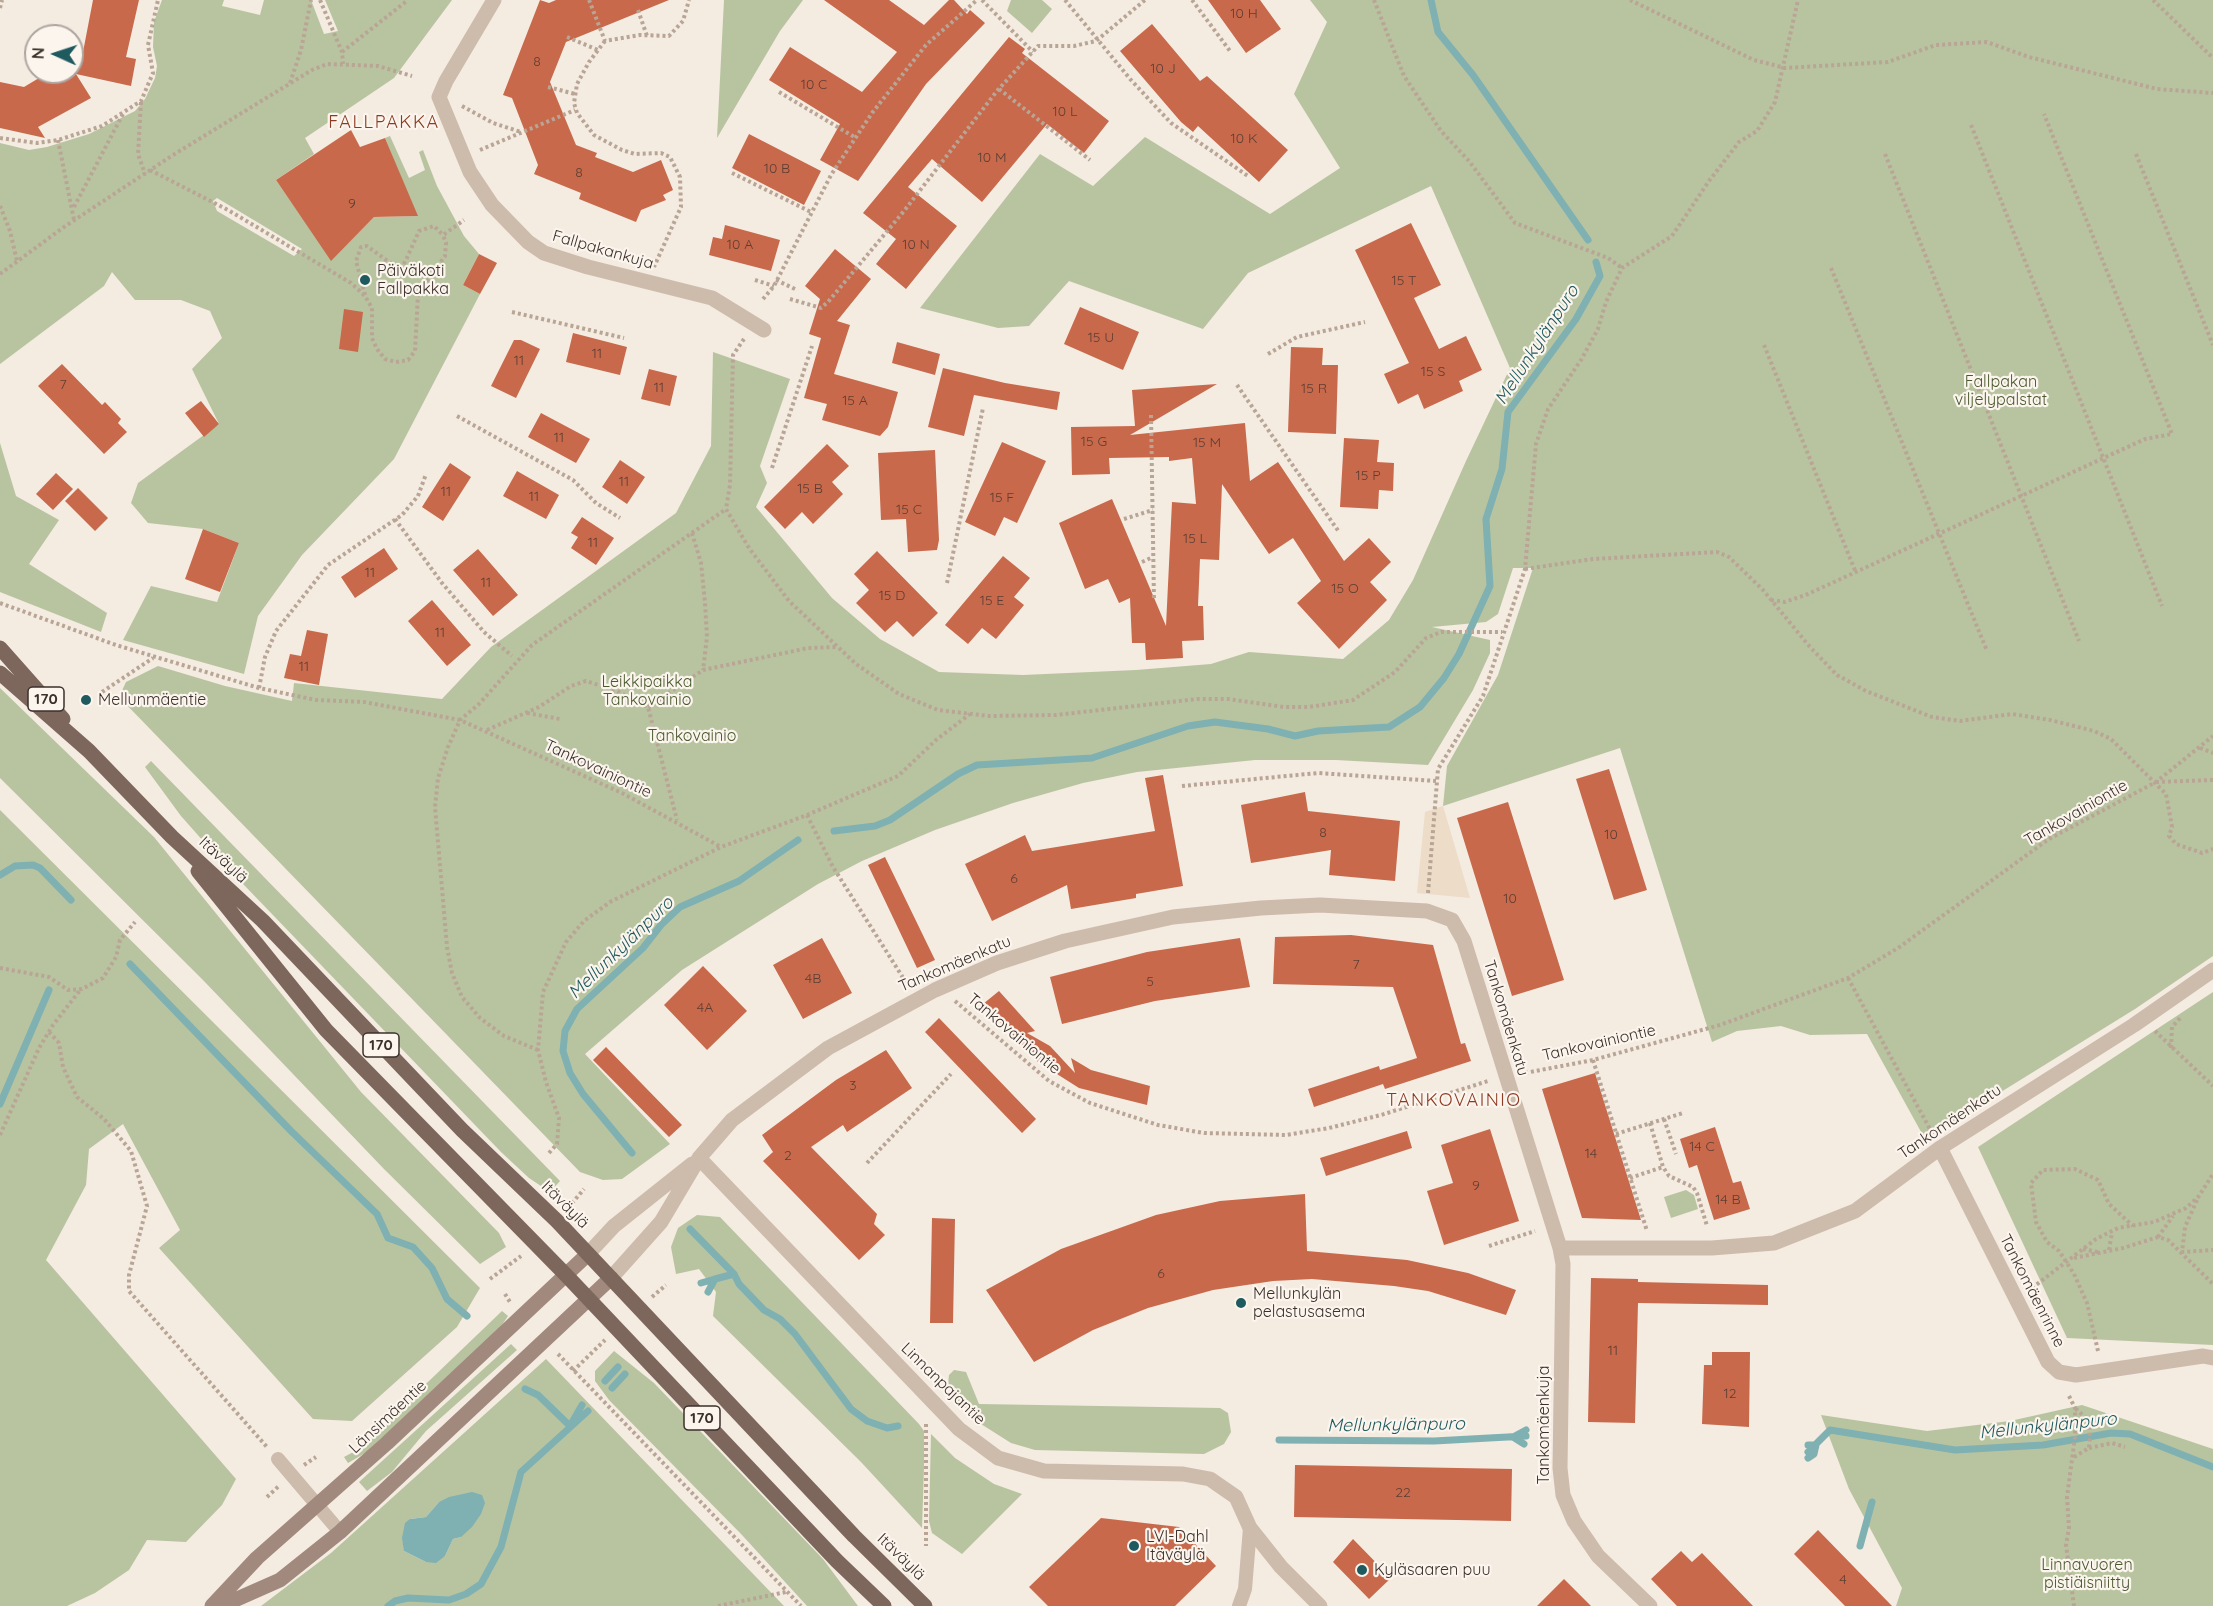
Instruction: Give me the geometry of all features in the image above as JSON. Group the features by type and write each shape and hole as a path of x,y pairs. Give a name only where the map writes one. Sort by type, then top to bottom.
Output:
{"main road":[{"name":"Itäväylä","path":"0,648 44,696 89,752"},
{"name":"Itäväylä","path":"0,673 89,752 172,837 263,921 462,1130 588,1254 854,1536 926,1606"},
{"name":"Itäväylä","path":"172,837 326,1030 567,1275 837,1561 884,1606"},
{"name":"Länsimäentie","path":"212,1606 257,1558 318,1506 588,1254"},
{"path":"221,1606 280,1580 340,1532 611,1278"}],"street":[{"name":"Fallpakankuja","path":"494,0 446,81 439,97 470,172 492,206 528,242 544,252 579,265 712,298 764,330"},
{"name":"Tankomäenkatu","path":"611,1278 661,1222 699,1158 732,1120 828,1048 916,999 996,963 1065,941 1173,917 1261,908 1320,905 1427,911 1452,920 1464,941 1560,1248 1712,1248 1774,1243 1855,1211 1940,1148 2213,970"},
{"name":"Tankomäenrinne","path":"1940,1148 2048,1362 2059,1372 2076,1375 2203,1356 2213,1358"},
{"name":"Tankomäenkatu","path":"588,1254 614,1226 699,1158"},
{"name":"Linnanpajantie","path":"699,1158 959,1429 998,1458 1044,1471 1183,1474 1210,1479 1236,1497 1251,1528 1281,1567 1320,1606"},
{"name":"Tankomäenkuja","path":"1560,1248 1563,1264 1560,1468 1563,1495 1574,1521 1598,1556 1650,1606"}],"lane":[{"path":"278,1459 340,1532"},
{"path":"1239,1606 1245,1589 1251,1528"}],"path":[{"path":"0,8 2,0"},
{"path":"158,0 148,45 153,73 141,101 138,154 148,172 228,210 337,273 365,296"},
{"path":"290,84 301,50 311,0"},
{"path":"320,0 342,52 343,64"},
{"path":"342,52 408,0"},
{"path":"589,0 605,41"},
{"path":"654,269 681,207 682,190 676,166 661,153 635,153 622,150 594,135 585,126 576,110 575,94 589,62 605,41 669,36 677,29 686,15 689,0"},
{"path":"763,299 774,286 811,212 872,113 926,45 977,0"},
{"path":"982,0 1033,52"},
{"path":"1065,0 1131,80 1171,123 1248,176"},
{"path":"790,299 821,308 828,302 999,89 1038,46 1074,46 1098,39 1146,0"},
{"path":"1192,0 1230,51"},
{"path":"1374,0 1404,76 1441,131 1469,161 1515,223 1608,258 1622,268"},
{"path":"1630,0 1754,60 1785,68 1888,62 1936,45 1987,42 2029,57 2157,88 2213,93"},
{"path":"1427,911 1436,781 1444,755 1483,696 1525,569 1536,444 1548,409 1581,360 1598,329 1606,302 1622,268 1672,236 1708,181 1740,142 1757,131 1775,102 1785,68 1798,0"},
{"path":"2153,0 2213,58"},
{"path":"638,10 647,36"},
{"path":"567,37 598,50"},
{"path":"0,274 74,220 148,172 290,84 327,64 378,66 412,76"},
{"path":"548,87 575,94"},
{"path":"999,89 1090,160"},
{"path":"779,92 856,138"},
{"path":"0,138 37,143 58,140 102,126 141,101"},
{"path":"462,105 493,123 522,132"},
{"path":"479,150 576,110"},
{"path":"74,207 124,112"},
{"path":"1771,600 1785,602 1856,573 2145,439 2172,434 2044,114"},
{"path":"1971,125 2162,606"},
{"path":"58,140 74,207 74,220"},
{"path":"1885,154 2020,498 2079,641"},
{"path":"2136,154 2213,345"},
{"path":"732,173 811,212"},
{"path":"0,206 10,231 17,261"},
{"path":"443,235 464,220"},
{"path":"434,226 443,235 446,243 445,256 417,294 417,340 415,351 408,360 396,362 385,359 377,349 372,338 372,308 365,296 356,261 361,247 367,246 397,268 401,268 419,231 434,226"},
{"path":"1831,268 1987,651"},
{"path":"755,280 774,286"},
{"path":"776,280 795,289"},
{"path":"512,312 624,338"},
{"path":"1268,354 1297,337 1365,322"},
{"path":"1764,345 1856,573"},
{"path":"772,468 812,346"},
{"path":"733,355 730,485 726,509 749,548 789,601 856,664 899,694 938,710 989,716 1056,715 1197,699 1228,699 1284,707 1333,705 1353,700 1395,672 1426,638 1441,632 1503,632"},
{"path":"1237,385 1339,532"},
{"path":"947,583 983,408"},
{"path":"457,416 573,480 596,502 620,518"},
{"path":"1151,416 1154,601"},
{"path":"259,688 265,657 276,631 328,565 395,519 418,496 426,474"},
{"path":"538,1050 504,1036 480,1018 462,997 452,973 447,947 435,807 438,778 460,720 479,704 532,645 726,509"},
{"path":"1124,519 1153,510"},
{"path":"395,519 449,591 495,644 512,656"},
{"path":"692,533 701,563 705,603 707,637 703,670"},
{"path":"1525,569 1593,559 1717,552 1730,557 1837,675 1866,691 1932,717 1960,721 2012,714 2050,720 2094,731 2110,739 2156,782 2166,795 2172,827 2169,836 2176,844 2202,854 2213,849"},
{"path":"1142,562 1153,557"},
{"name":"Tankovainiontie","path":"0,603 40,619 154,657 259,688 316,700 364,702 460,720 487,730 677,820 721,847"},
{"path":"648,707 703,670 808,648 838,647"},
{"path":"102,692 154,657"},
{"path":"487,730 526,712 571,686 586,681 601,684 648,707 677,820"},
{"path":"526,712 560,719"},
{"path":"549,1153 557,1144 560,1118 546,1082 538,1050 543,992 566,942 584,921 610,902 721,847 807,815 898,776 936,740 970,713"},
{"name":"Tankovainiontie","path":"954,1000 1049,1081 1080,1098 1158,1125 1204,1133 1286,1135 1329,1128 1381,1115 1505,1077 1593,1060 1720,1025 1848,978 1898,948 2049,839 2156,782 2213,736"},
{"path":"2199,747 2213,753"},
{"path":"1182,786 1318,773 1436,781"},
{"path":"2156,782 2213,780"},
{"path":"807,815 833,867 916,999"},
{"path":"0,968 49,977 68,990 81,989 103,978 116,957 120,940 135,922"},
{"path":"1848,978 1940,1148"},
{"path":"0,1135 49,1032 81,989"},
{"path":"2144,1017 2170,1048 2213,1086"},
{"path":"2170,1048 2172,1027 2181,1017"},
{"path":"49,1032 59,1043 63,1067 77,1097 104,1119 131,1151 147,1206 129,1275 129,1291 278,1459"},
{"path":"1593,1060 1647,1232"},
{"path":"867,1162 951,1074"},
{"path":"1616,1134 1683,1113"},
{"path":"1664,1119 1676,1154"},
{"path":"1650,1123 1664,1167 1669,1176 1693,1187 1707,1226"},
{"path":"1630,1179 1664,1167"},
{"path":"2098,1351 2087,1303 2068,1261 2047,1242 2036,1222 2031,1205 2031,1183 2043,1170 2075,1169 2098,1180 2109,1204 2133,1226"},
{"path":"2182,1252 2185,1227 2199,1196 2213,1174"},
{"path":"2158,1237 2174,1216 2199,1196"},
{"path":"2015,1296 2038,1285 2083,1249 2112,1232 2174,1216"},
{"path":"1490,1246 1536,1231"},
{"path":"2109,1250 2112,1232"},
{"path":"2068,1261 2158,1237 2168,1240 2182,1252 2211,1284 2213,1290"},
{"path":"2083,1249 2099,1253"},
{"path":"2182,1252 2194,1249 2213,1250"},
{"path":"554,1350 801,1606"},
{"path":"2069,1396 2075,1408 2089,1420 2089,1448"},
{"path":"2074,1606 2066,1545 2069,1528 2067,1497 2075,1439 2075,1408"},
{"path":"926,1424 927,1546"},
{"path":"2073,1457 2089,1448 2112,1443 2125,1447"},
{"path":"718,1606 787,1592"}],"green space":[{"path":"162,0 224,0 222,6 260,15 264,0 311,0 324,34 338,31 325,0 452,0 394,78 305,138 314,154 276,180 331,260 374,217 417,216 385,138 390,136 409,178 425,170 419,152 423,150 437,186 464,236 479,254 463,285 480,294 394,459 302,555 258,616 244,674 123,640 151,586 217,602 239,543 203,529 148,523 131,503 138,483 219,424 192,369 222,338 210,311 181,300 135,300 112,272 104,286 0,364 0,143 29,150 47,147 89,134 135,111 145,99 155,78 157,66 153,47 154,22","holes":["217,198 302,249 294,256 217,211 213,201"]},
{"path":"724,0 803,0 780,31 717,138"},
{"path":"1011,0 1042,0 1052,9 1032,33 1007,11"},
{"path":"1310,0 2213,0 2213,956 2135,1009 1925,1139 1867,1034 1810,1035 1781,1026 1737,1031 1712,1042 1620,748 1443,806 1447,766 1498,675 1533,568 1513,568 1498,614 1486,622 1432,627 1490,640 1490,653 1473,690 1428,765 1336,760 1255,760 1137,772 1083,783 1013,803 935,830 862,861 818,884 682,970 585,1054 670,1144 622,1179 603,1180 580,1172 119,697 126,682 158,666 225,686 292,701 294,683 442,699 491,647 676,513 711,446 713,352 790,379 760,466 767,483 756,507 832,598 880,639 939,672 1023,675 1136,670 1211,664 1249,652 1343,659 1389,620 1413,580 1510,368 1431,186 1248,273 1203,329 1069,281 1029,326 998,328 920,308 1040,154 1093,186 1145,137 1270,214 1340,168 1294,94 1327,22"},
{"path":"0,443 16,496 59,520 29,564 107,613 101,632 0,592"},
{"path":"0,688 154,837 361,1092 499,1233 506,1247 480,1264 384,1169 202,979 0,778"},
{"path":"151,761 560,1181 550,1192 529,1178 501,1152 220,860 181,816 145,767"},
{"path":"0,810 480,1288 457,1327 352,1421 313,1419 159,1248 180,1230 123,1124 89,1149 86,1185 46,1260 236,1479 222,1505 186,1542 147,1540 129,1570 95,1593 67,1606 0,1606"},
{"path":"2213,992 2213,1345 2067,1338 1978,1147"},
{"path":"1686,1190 1694,1195 1698,1209 1671,1218 1664,1197"},
{"path":"697,1215 720,1217 919,1424 924,1431 922,1528 861,1462 713,1316 716,1292 699,1269 676,1274 671,1247 678,1228"},
{"path":"502,1311 508,1316 500,1328 367,1452 348,1463 344,1457 357,1450"},
{"path":"511,1344 517,1350 426,1431 392,1472 367,1491 359,1482"},
{"path":"614,1351 654,1383 823,1559 858,1606 807,1606 742,1535 609,1400 595,1381 595,1371"},
{"path":"546,1359 784,1606 261,1606 331,1553","holes":["439,1502 461,1537 453,1539 445,1556 426,1562 404,1551 410,1519 426,1517"]},
{"path":"954,1370 966,1372 979,1404 1220,1408 1228,1413 1231,1432 1224,1444 1204,1454 1035,1450 1011,1443 981,1424 955,1398 948,1385 949,1375"},
{"name":"Linnavuoren pistiäisniitty","path":"2082,1405 2213,1449 2213,1606 1896,1606 1902,1588 1849,1489 1821,1415 1927,1431 2010,1421"},
{"path":"931,1434 955,1458 994,1484 1022,1494 962,1554 932,1533 929,1521"}],"shaded area":[{"path":"1443,806 1470,898 1417,893 1425,812"}],"water":[{"path":"472,1492 482,1495 485,1503 481,1514 461,1537 453,1539 445,1556 436,1563 426,1562 404,1551 402,1538 405,1523 410,1519 426,1517 439,1502 449,1497"}],"building":[{"path":"93,0 139,0 126,57 136,59 131,86 84,76 84,47"},
{"path":"540,0 549,3 556,0 669,0 566,42 550,82 576,145 597,153 595,157 633,172 661,160 673,190 663,195 666,200 641,210 636,222 579,199 581,193 534,174 538,165 512,98 503,95"},
{"path":"824,0 889,0 924,25 949,0 954,0 967,14 970,10 985,23 926,84 858,181 820,160 840,124 769,80 790,47 862,92 897,52"},
{"path":"1208,0 1260,0 1281,29 1246,53"},
{"path":"1152,24 1200,81 1207,76 1288,150 1259,182 1198,126 1193,132 1181,122 1120,51"},
{"path":"1009,37 1025,49 1022,53 1109,121 1084,153 1047,124 982,202 932,159 908,187 957,226 906,289 876,264 896,239 863,213"},
{"path":"0,82 24,87 29,84 82,84 91,98 38,127 45,138 0,128"},
{"path":"351,130 360,147 385,138 418,216 374,217 331,261 276,180"},
{"path":"749,134 821,171 804,205 732,168"},
{"path":"1411,223 1441,285 1414,298 1439,349 1466,336 1482,370 1459,381 1463,391 1424,409 1418,394 1398,404 1384,374 1409,363 1355,250"},
{"path":"725,225 780,240 771,271 709,255 713,237 722,239"},
{"path":"835,249 871,279 837,321 850,325 834,374 898,392 888,427 880,436 822,420 827,404 804,398 821,338 809,334 820,299 805,286"},
{"path":"479,254 497,263 480,294 463,285"},
{"path":"1080,307 1139,332 1123,370 1064,344"},
{"path":"344,309 363,312 358,352 339,349"},
{"path":"573,333 627,347 620,375 566,362"},
{"path":"514,340 521,340 540,349 516,398 491,386"},
{"path":"897,342 940,354 935,375 892,363"},
{"path":"1291,347 1323,348 1322,365 1338,365 1336,434 1288,432"},
{"path":"62,364 102,405 105,402 121,419 118,423 127,432 104,454 38,386"},
{"path":"943,368 1005,383 1060,392 1057,410 974,395 964,436 928,427"},
{"path":"649,369 677,376 670,406 641,399"},
{"path":"1217,384 1130,435 1245,423 1250,481 1278,462 1344,561 1369,538 1391,562 1370,582 1387,600 1339,649 1297,603 1321,581 1293,538 1269,554 1222,484 1219,560 1200,559 1198,606 1203,606 1204,640 1182,641 1183,658 1146,660 1145,643 1132,643 1130,598 1119,603 1108,579 1085,589 1059,523 1112,499 1166,626 1172,502 1196,504 1192,458 1169,461 1169,457 1109,458 1110,474 1072,475 1071,427 1135,426 1132,390"},
{"path":"201,401 219,424 204,437 185,413"},
{"path":"541,413 590,439 576,463 528,437"},
{"path":"1344,438 1379,440 1377,462 1394,463 1393,491 1379,490 1378,509 1340,507"},
{"path":"1002,442 1046,461 1017,523 1004,517 995,536 965,522"},
{"path":"827,444 849,466 832,482 843,494 813,524 802,512 785,529 764,507"},
{"path":"935,450 939,540 937,550 908,552 906,519 881,520 878,453"},
{"path":"620,460 645,477 627,504 602,487"},
{"path":"450,463 471,477 443,521 422,507"},
{"path":"517,471 559,495 546,519 503,496"},
{"path":"56,473 73,489 53,510 36,494"},
{"path":"78,488 108,518 95,531 65,501"},
{"path":"582,517 614,538 596,565 571,548 578,537 571,533"},
{"path":"203,529 239,543 220,592 185,579"},
{"path":"384,548 398,569 355,598 341,577"},
{"path":"478,549 518,595 493,616 453,570"},
{"path":"877,551 938,613 913,637 897,621 885,632 856,603 869,590 854,574"},
{"path":"1003,556 1030,578 1014,597 1024,605 996,639 982,628 968,644 945,625"},
{"path":"432,600 471,645 447,666 408,621"},
{"path":"307,630 328,634 319,685 284,678 290,654 301,656"},
{"path":"1609,769 1647,890 1614,900 1576,779"},
{"path":"1163,775 1183,886 1136,894 1136,898 1071,909 1067,885 992,921 965,864 1025,835 1032,851 1155,831 1145,778"},
{"path":"1305,792 1308,811 1400,821 1395,881 1329,875 1331,850 1251,863 1241,805"},
{"path":"1508,802 1564,980 1512,996 1457,818"},
{"path":"885,857 935,960 917,968 868,865"},
{"path":"1351,935 1433,945 1461,1044 1465,1043 1471,1061 1385,1089 1383,1084 1314,1107 1308,1089 1379,1066 1380,1070 1417,1058 1393,987 1273,984 1275,937"},
{"path":"822,938 852,993 803,1019 773,965"},
{"path":"1240,938 1250,987 1155,1001 1062,1024 1050,977 1147,952"},
{"path":"703,966 747,1011 707,1050 664,1005"},
{"path":"999,991 1035,1031 1027,1033 1050,1046 1075,1073 1071,1058 1091,1070 1150,1086 1147,1105 1079,1088 1038,1062 983,1004"},
{"path":"939,1018 1036,1119 1022,1133 925,1032"},
{"path":"606,1047 682,1125 669,1137 593,1060"},
{"path":"886,1050 912,1088 847,1132 843,1125 811,1147 877,1214 874,1224 885,1235 859,1260 763,1161 773,1152 762,1135 836,1080"},
{"path":"1595,1073 1641,1220 1582,1218 1542,1089"},
{"path":"1715,1127 1733,1183 1741,1181 1750,1209 1714,1220 1697,1165 1689,1168 1680,1139"},
{"path":"1490,1129 1519,1221 1444,1245 1427,1191 1453,1183 1441,1145"},
{"path":"1407,1131 1412,1148 1326,1176 1320,1158"},
{"path":"1305,1194 1307,1251 1407,1260 1468,1273 1516,1290 1506,1315 1428,1291 1394,1286 1312,1279 1273,1281 1213,1290 1148,1308 1093,1330 1034,1362 986,1290 1061,1249 1156,1215 1220,1201"},
{"path":"932,1218 955,1219 953,1323 930,1323"},
{"path":"1591,1278 1638,1279 1638,1282 1768,1285 1768,1305 1638,1303 1635,1423 1588,1422"},
{"path":"1712,1352 1750,1352 1749,1427 1702,1424 1704,1365 1712,1365"},
{"path":"1295,1465 1512,1469 1511,1521 1294,1517"},
{"name":"LVI-Dahl Itäväylä","path":"1101,1518 1179,1527 1216,1566 1175,1606 1048,1606 1029,1587"},
{"path":"1818,1530 1892,1606 1845,1606 1794,1554"},
{"name":"Kyläsaaren puu","path":"1353,1539 1391,1578 1369,1599 1333,1562"},
{"path":"1681,1551 1692,1562 1702,1553 1753,1606 1677,1606 1651,1579"},
{"path":"1564,1579 1591,1606 1537,1606"}],"waterway":[{"name":"Mellunkylänpuro","path":"1431,0 1438,32 1473,75 1588,240"},
{"name":"Mellunkylänpuro","path":"834,831 875,826 890,820 958,774 977,765 1092,758 1188,726 1215,722 1268,729 1295,736 1318,731 1389,727 1420,707 1444,678 1459,654 1490,586 1486,519 1502,469 1508,412 1576,319 1600,276 1596,262"},
{"name":"Mellunkylänpuro","path":"632,1153 583,1094 570,1073 563,1051 565,1031 577,1009 643,948 661,925 680,907 739,881 798,840"},
{"path":"0,875 15,866 33,865 40,868 71,900"},
{"path":"130,964 291,1131 377,1214 388,1238 413,1247 432,1268 447,1299 467,1316"},
{"path":"0,1104 49,990"},
{"name":"Mellunkylänpuro","path":"690,1229 734,1274"},
{"name":"Mellunkylänpuro","path":"708,1292 715,1279 734,1274 739,1284 764,1310 780,1319 795,1334 851,1409 867,1421 887,1428 898,1426"},
{"name":"Mellunkylänpuro","path":"701,1283 715,1279"},
{"name":"Mellunkylänpuro","path":"605,1381 618,1367"},
{"name":"Mellunkylänpuro","path":"612,1388 625,1374"},
{"path":"525,1389 538,1395 570,1426 582,1405"},
{"name":"Mellunkylänpuro","path":"388,1606 395,1601 408,1598 449,1600 466,1594 481,1584 501,1547 521,1472 588,1411"},
{"name":"Mellunkylänpuro","path":"1524,1444 1513,1437 1526,1430"},
{"name":"Mellunkylänpuro","path":"1808,1452 1830,1430 1955,1450 2043,1445 2111,1433 2130,1434 2213,1467"},
{"name":"Mellunkylänpuro","path":"1279,1440 1434,1441 1526,1436"},
{"name":"Mellunkylänpuro","path":"1808,1445 1816,1445 1814,1454 1808,1458"},
{"path":"1860,1546 1872,1502"}],"place":[{"name":"Päiväkoti Fallpakka","path":"365,280"},
{"name":"Mellunmäentie","path":"86,700"},
{"name":"Mellunkylän pelastusasema","path":"1241,1303"},
{"name":"LVI-Dahl Itäväylä","path":"1134,1546"},
{"name":"Kyläsaaren puu","path":"1362,1570"}],"district":[{"name":"FALLPAKKA","path":"384,123"},
{"name":"TANKOVAINIO","path":"1454,1101"}],"park label":[{"name":"Fallpakan viljelypalstat","path":"2001,391"},
{"name":"Leikkipaikka Tankovainio","path":"647,691"},
{"name":"Tankovainio","path":"692,736"}]}
